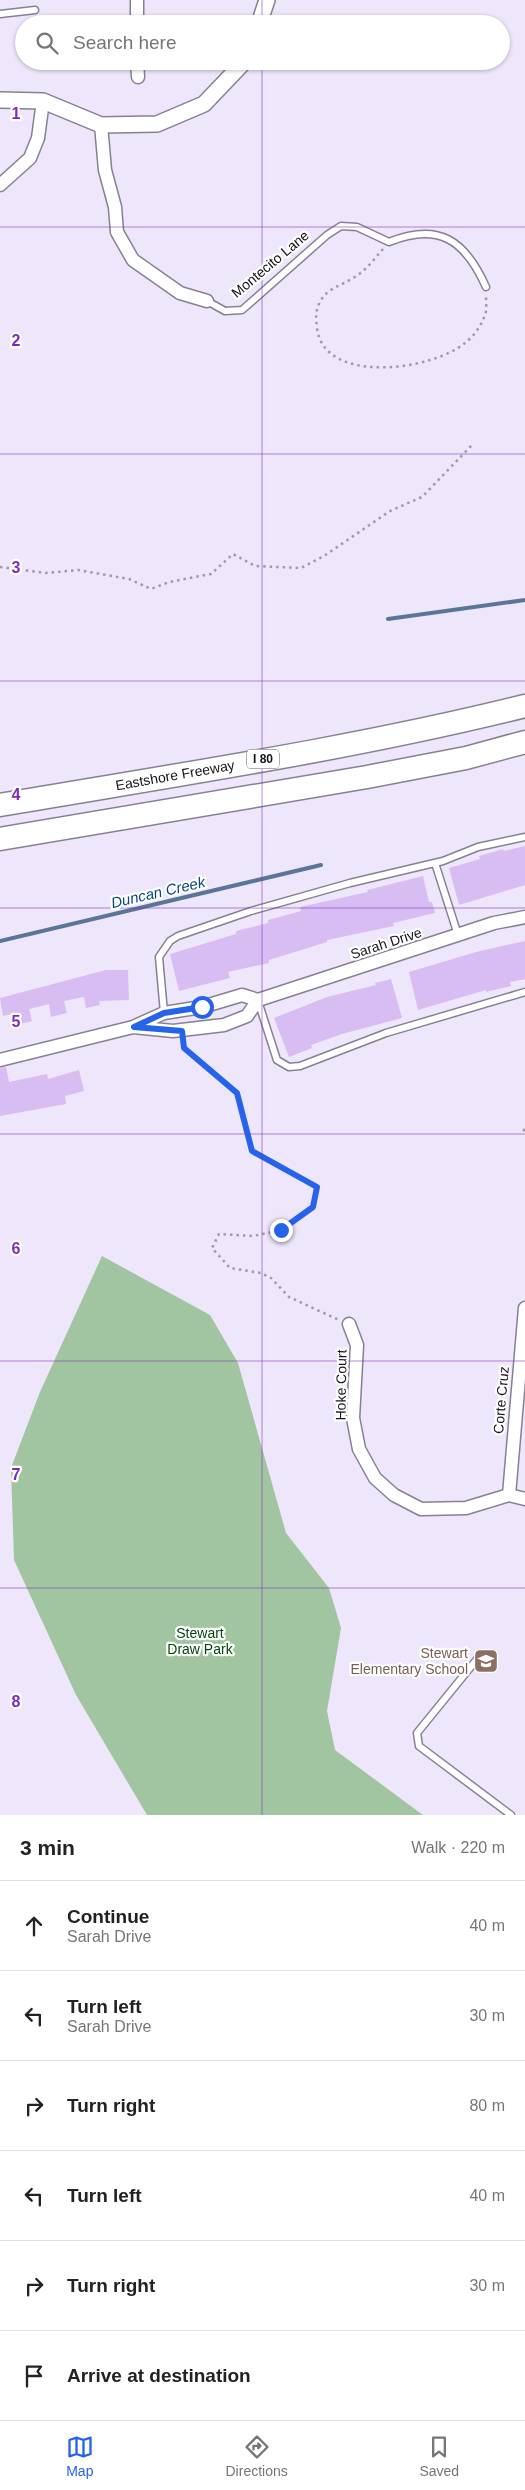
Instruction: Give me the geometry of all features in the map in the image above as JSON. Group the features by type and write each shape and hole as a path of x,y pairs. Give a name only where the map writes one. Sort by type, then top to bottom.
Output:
{"highway":[{"name":"Eastshore Freeway","path":"0,805 420,731 525,706"},
{"path":"0,839 368,777 466,758 525,742"}],"street":[{"path":"137,0 137,15"},
{"path":"262,15 267,0"},
{"path":"138,70 138,77"},
{"path":"0,100 43,101 102,125 157,124 204,104 236,70"},
{"path":"0,185 30,158 38,138 43,101"},
{"name":"Montecito Lane","path":"102,125 105,170 115,207 117,232 133,260 180,292 207,301"},
{"name":"Sarah Drive","path":"0,1060 134,1027 164,1013 202,1007 242,995 258,1000 494,923 525,917"},
{"name":"Sarah Drive","path":"134,1027 182,1031 224,1025 247,1016 258,1000"},
{"name":"Corte Cruz","path":"509,1495 525,1308"},
{"name":"Hoke Court","path":"349,1324 357,1344 353,1418 359,1449 375,1478 394,1495 420,1509 466,1508 509,1495"},
{"path":"509,1495 525,1499"}],"lane":[{"path":"0,14 35,10"},
{"name":"Montecito Lane","path":"207,301 225,311 242,310 327,235 341,226 357,227 389,242"},
{"path":"389,242 405,236 421,234 448,238 468,254 486,287"},
{"path":"164,1013 159,957 170,941 178,936 251,911 350,883 435,863 478,847 525,837"},
{"path":"435,863 458,935"},
{"path":"258,1000 277,1060 289,1066 300,1066 386,1033 525,992"},
{"path":"478,1658 417,1733 419,1746 511,1815"}],"path":[{"path":"389,242 364,270 326,292 315,314 318,335 322,344 330,352 348,361 380,369 401,367 444,356 465,343 479,328 486,314 486,287"},
{"path":"0,567 46,573 78,570 129,579 151,589 169,582 211,574 233,554 255,566 301,568 324,556 390,511 422,497 473,444"},
{"path":"182,1031 184,1048 237,1093 252,1151 317,1187 313,1207 281,1230 253,1236 219,1234 212,1248 230,1268 262,1273 271,1278 289,1297 349,1324"}],"green space":[{"name":"Stewart Draw Park","path":"102,1256 210,1315 238,1363 286,1533 329,1588 341,1628 327,1711 335,1750 423,1815 147,1815 76,1695 14,1560 11,1468 40,1392"}],"building":[{"path":"525,846 525,885 459,905 449,868 480,859 479,856 503,849 504,851"},
{"path":"423,876 429,902 432,902 435,913 393,923 394,926 327,940 327,942 269,960 269,963 228,972 230,978 179,991 170,954 236,934 236,931 268,923 268,920 301,911 300,907 368,892 367,890"},
{"path":"525,941 525,979 510,982 511,986 486,992 486,990 418,1010 409,972 476,952"},
{"path":"106,970 128,970 129,1000 99,1001 100,1005 86,1008 84,997 64,1001 67,1013 51,1017 49,1004 29,1009 32,1021 17,1025 14,1013 3,1016 0,998"},
{"path":"391,979 402,1018 342,1034 311,1045 312,1048 289,1057 274,1018 327,997 376,985 375,983"},
{"path":"6,1067 9,1082 47,1074 48,1079 79,1070 84,1091 65,1096 66,1104 0,1116 0,1068"}],"waterway":[{"path":"388,619 525,600"},
{"name":"Duncan Creek","path":"0,941 321,865"}],"place":[{"name":"Stewart Elementary School","path":"486,1661"}],"route":[{"path":"202,1007 153,1016 134,1027 182,1031 184,1048 237,1093 245,1133 252,1151 317,1187 313,1207 281,1230"}]}
